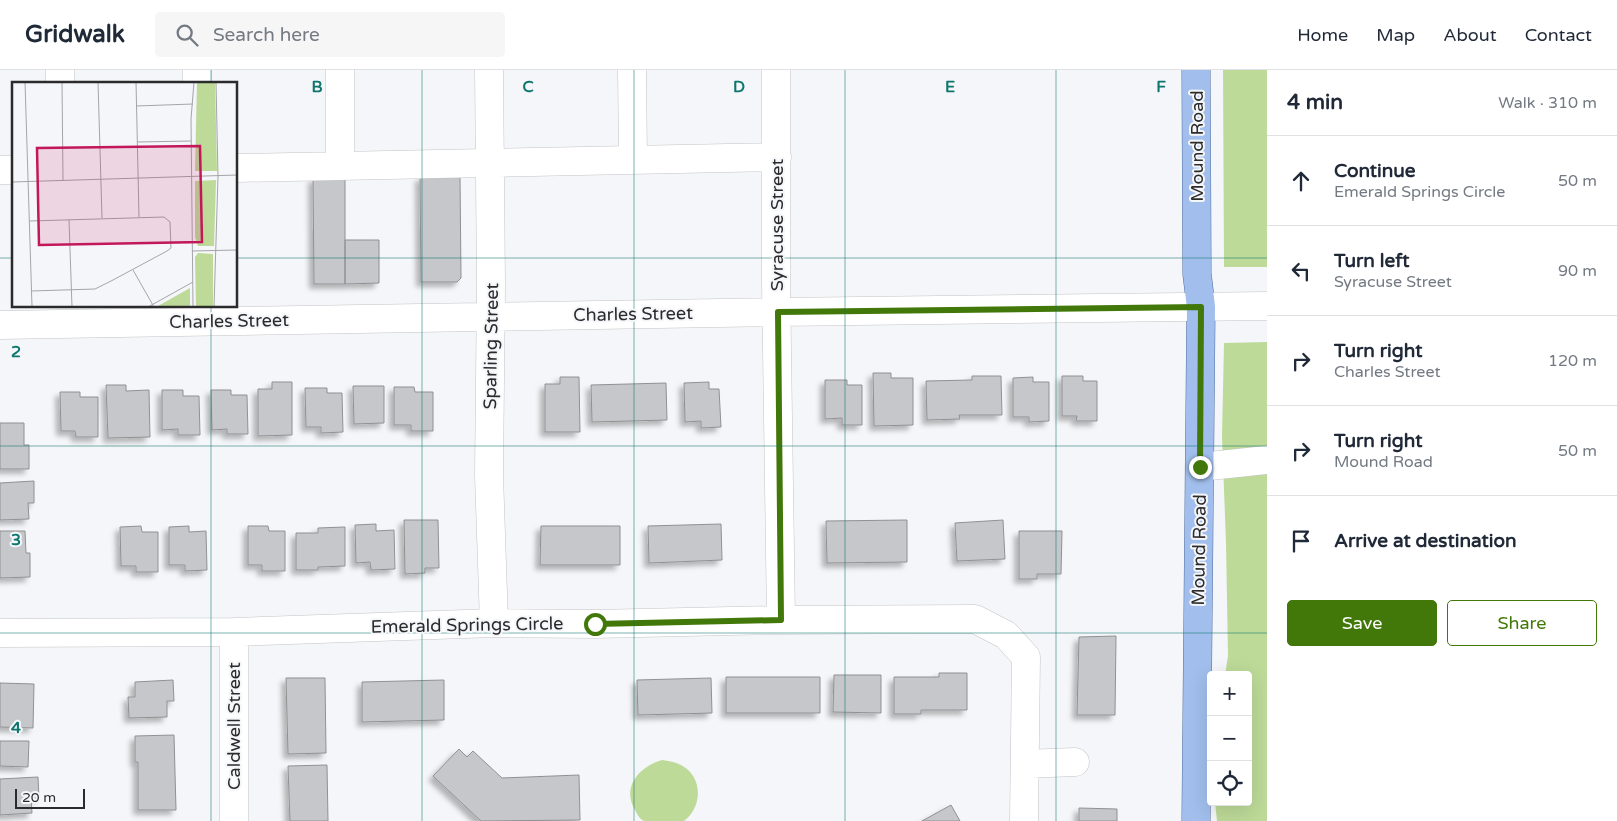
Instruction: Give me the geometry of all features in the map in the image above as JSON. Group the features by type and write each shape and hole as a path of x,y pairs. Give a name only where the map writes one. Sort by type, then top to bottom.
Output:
{"main road":[{"name":"Mound Road","path":"1196,70 1198,274 1201,307 1196,821"}],"street":[{"path":"340,70 340,166"},
{"name":"Sparling Street","path":"489,70 489,475 494,623"},
{"path":"632,70 633,160"},
{"name":"Syracuse Street","path":"776,70 781,620"},
{"path":"238,168 776,157"},
{"name":"Charles Street","path":"0,325 196,314 490,317 1267,306"},
{"path":"1200,467 1267,460"},
{"name":"Emerald Springs Circle","path":"0,634 234,632 494,623 595,624 781,620 975,619 1006,635 1026,657 1024,821"},
{"name":"Caldwell Street","path":"234,632 234,821"},
{"path":"1025,764 1074,762"}],"green space":[{"path":"1223,70 1267,70 1267,267 1224,267"},
{"path":"1267,342 1267,821 1217,821 1215,806 1252,806 1252,671 1226,671 1228,656 1222,436 1224,343"},
{"path":"662,760 681,765 688,770 697,784 698,792 695,808 684,821 645,821 640,818 631,801 630,793 632,786 640,772"}],"building":[{"path":"460,176 461,278 457,282 421,282 420,177"},
{"path":"313,178 345,178 345,284 314,284"},
{"path":"345,240 379,240 379,283 345,284"},
{"path":"873,373 891,373 891,378 913,378 913,425 874,426"},
{"path":"972,376 1001,376 1002,415 959,415 960,419 927,420 926,381 972,380"},
{"path":"1062,376 1083,376 1083,381 1097,381 1097,421 1076,421 1077,416 1062,416"},
{"path":"560,377 579,377 580,432 545,432 545,384 560,384"},
{"path":"1033,377 1033,382 1049,382 1049,421 1029,422 1029,417 1013,417 1013,378"},
{"path":"825,380 847,380 847,385 862,385 862,425 842,425 842,418 825,419"},
{"path":"272,382 292,382 292,435 258,436 258,389 272,389"},
{"path":"709,382 709,389 719,389 721,427 701,428 701,421 685,422 684,383"},
{"path":"666,383 667,420 592,422 591,385"},
{"path":"106,385 126,385 126,391 149,390 150,437 108,438"},
{"path":"353,386 384,386 384,423 354,424"},
{"path":"394,387 414,387 415,392 433,392 433,431 411,431 411,425 394,425"},
{"path":"305,388 327,388 327,393 342,393 343,432 321,433 321,427 306,427"},
{"path":"162,390 183,390 183,396 199,396 200,435 178,435 178,429 162,430"},
{"path":"211,390 231,390 231,395 247,395 248,434 227,434 227,429 212,430"},
{"path":"60,392 80,392 80,397 98,397 98,437 76,437 75,431 61,431"},
{"path":"0,423 24,423 24,445 29,445 29,469 0,469"},
{"path":"34,481 34,503 28,503 29,519 0,520 0,483"},
{"path":"404,520 438,520 439,568 425,568 425,573 405,574"},
{"path":"907,520 907,562 827,563 826,521"},
{"path":"1003,520 1005,559 957,561 955,523"},
{"path":"376,524 376,531 394,530 395,569 371,570 370,562 356,563 355,525"},
{"path":"721,524 722,560 649,563 648,526"},
{"path":"141,526 142,532 158,532 158,572 136,572 136,566 121,566 120,527"},
{"path":"189,526 189,532 206,531 207,570 185,571 185,565 169,565 169,527"},
{"path":"248,526 268,526 269,531 285,531 285,571 262,571 262,565 248,565"},
{"path":"541,526 620,526 620,565 540,565"},
{"path":"345,527 345,566 318,567 318,570 296,570 296,533 318,533 318,528"},
{"path":"0,531 25,531 26,553 30,553 30,577 0,578"},
{"path":"1019,531 1062,531 1061,574 1037,574 1037,579 1019,579"},
{"path":"1116,636 1115,715 1077,715 1079,637"},
{"path":"939,673 967,673 967,710 921,710 921,714 894,714 894,677 939,677"},
{"path":"834,675 881,675 881,713 833,712"},
{"path":"726,677 820,677 820,713 726,713"},
{"path":"286,678 325,678 326,753 288,754"},
{"path":"711,678 712,713 638,715 637,680"},
{"path":"173,680 174,701 167,701 167,717 129,718 128,697 135,697 135,682"},
{"path":"444,680 444,720 362,722 362,682"},
{"path":"0,683 34,684 33,728 0,727"},
{"path":"174,735 176,810 138,810 138,762 135,762 135,736"},
{"path":"0,741 29,741 28,767 0,766"},
{"path":"459,749 467,757 473,751 502,778 579,775 580,820 481,821 433,776"},
{"path":"327,765 328,821 290,821 288,766"},
{"path":"38,777 39,798 31,799 32,813 0,815 0,779"},
{"path":"951,805 960,821 922,821"},
{"path":"1079,808 1117,809 1117,821 1079,821"}],"route":[{"path":"595,624 781,620 778,474 778,312 1201,307 1200,467"}]}
